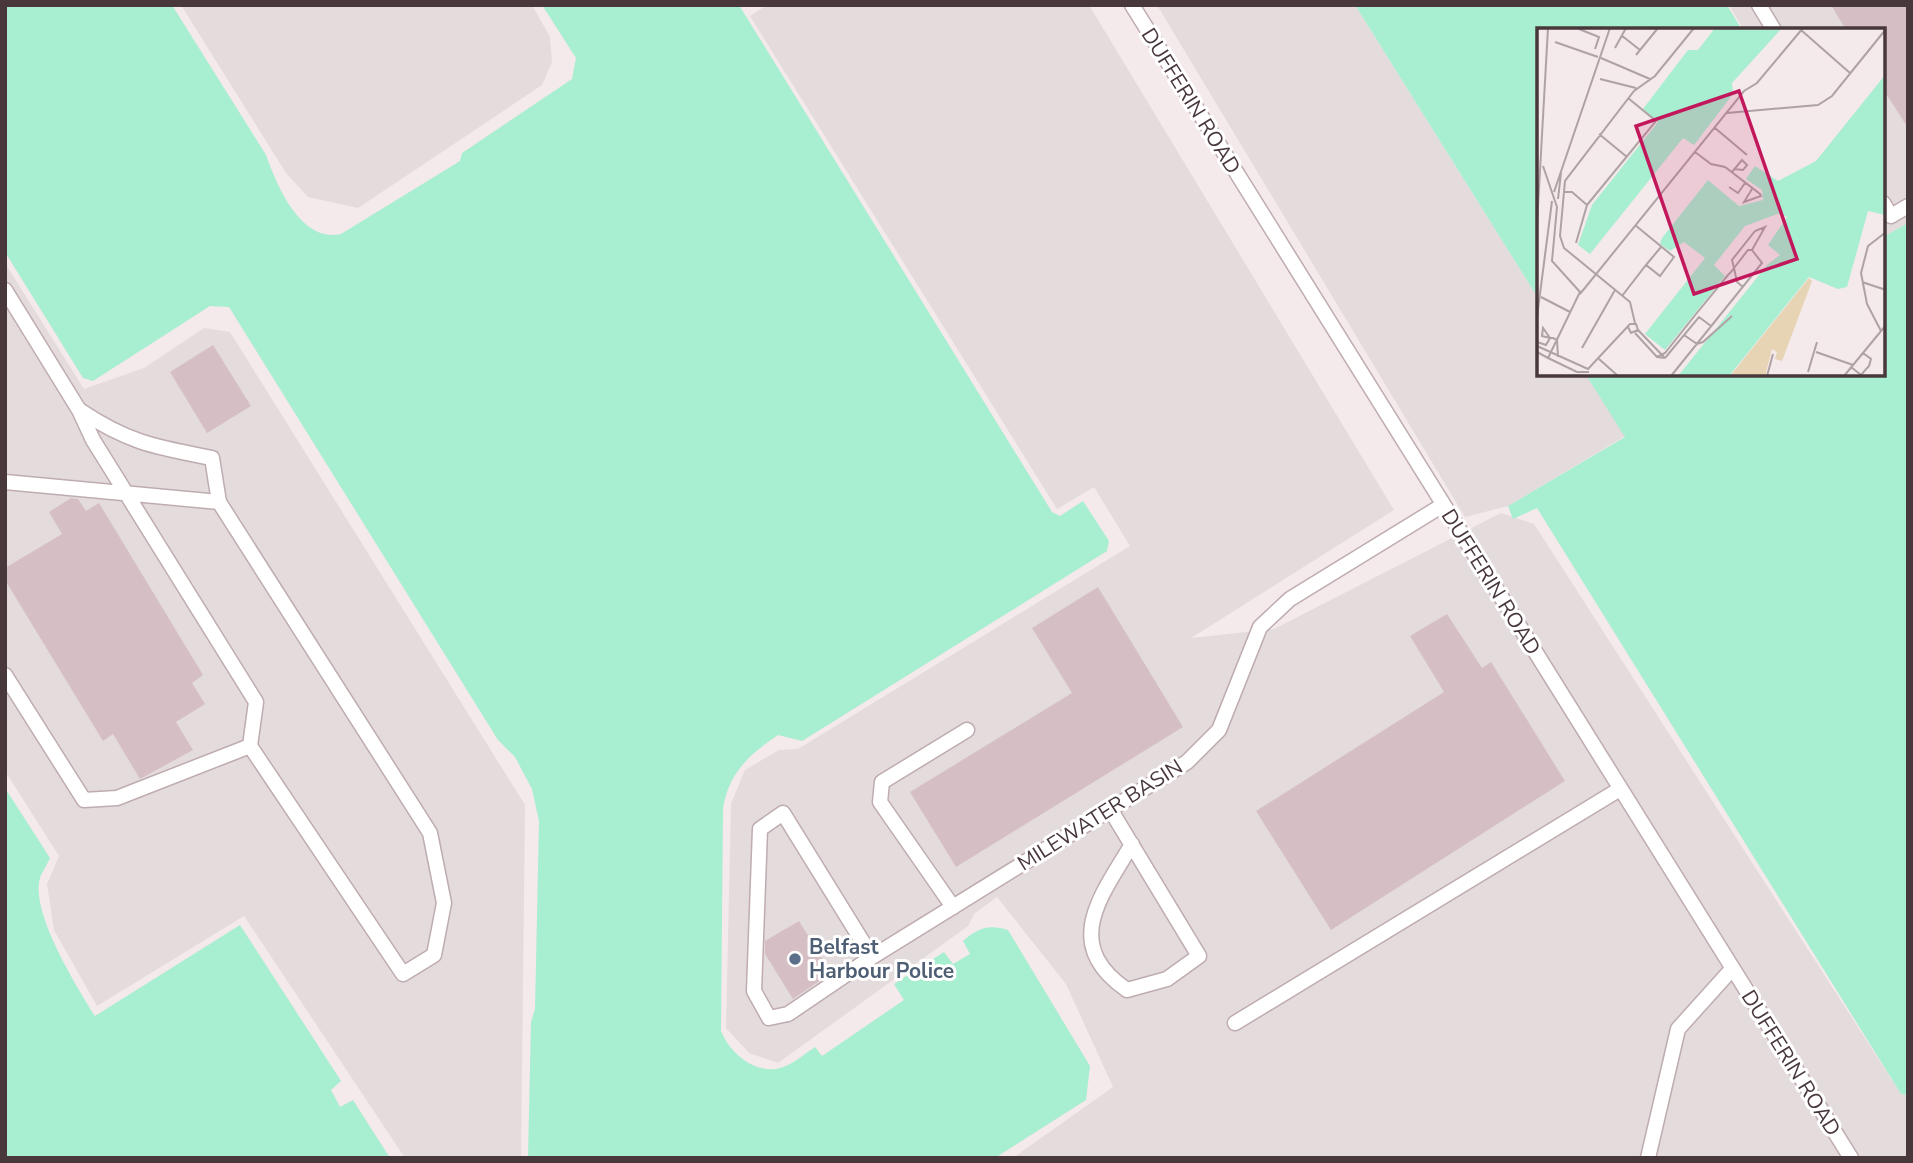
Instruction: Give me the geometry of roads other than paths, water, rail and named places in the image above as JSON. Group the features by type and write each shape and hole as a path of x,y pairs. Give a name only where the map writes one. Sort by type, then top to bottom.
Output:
{"lane":[{"name":"DUFFERIN ROAD","path":"1132,5 1852,1158"},
{"path":"1759,5 1773,28"},
{"path":"1885,207 1891,216 1908,206"},
{"path":"5,290 79,410 93,440 256,702 250,746 402,974 434,955 444,903 429,832 219,502 212,458 139,443 112,432 79,410"},
{"path":"5,482 219,502"},
{"name":"MILEWATER BASIN","path":"873,957 783,813 760,829 754,990 769,1018 788,1014 873,957 1186,762 1219,730 1260,627 1290,599 1443,505"},
{"path":"5,675 84,800 117,799 250,746"},
{"path":"953,907 880,802 882,782 967,730"},
{"path":"1235,1023 1620,789"},
{"path":"1110,809 1132,844 1199,956 1167,979 1127,990 1113,981 1097,957 1089,932 1098,900 1132,844"},
{"path":"1648,1158 1678,1029 1732,969"}],"place":[{"name":"Belfast Harbour Police","path":"795,959"}]}
